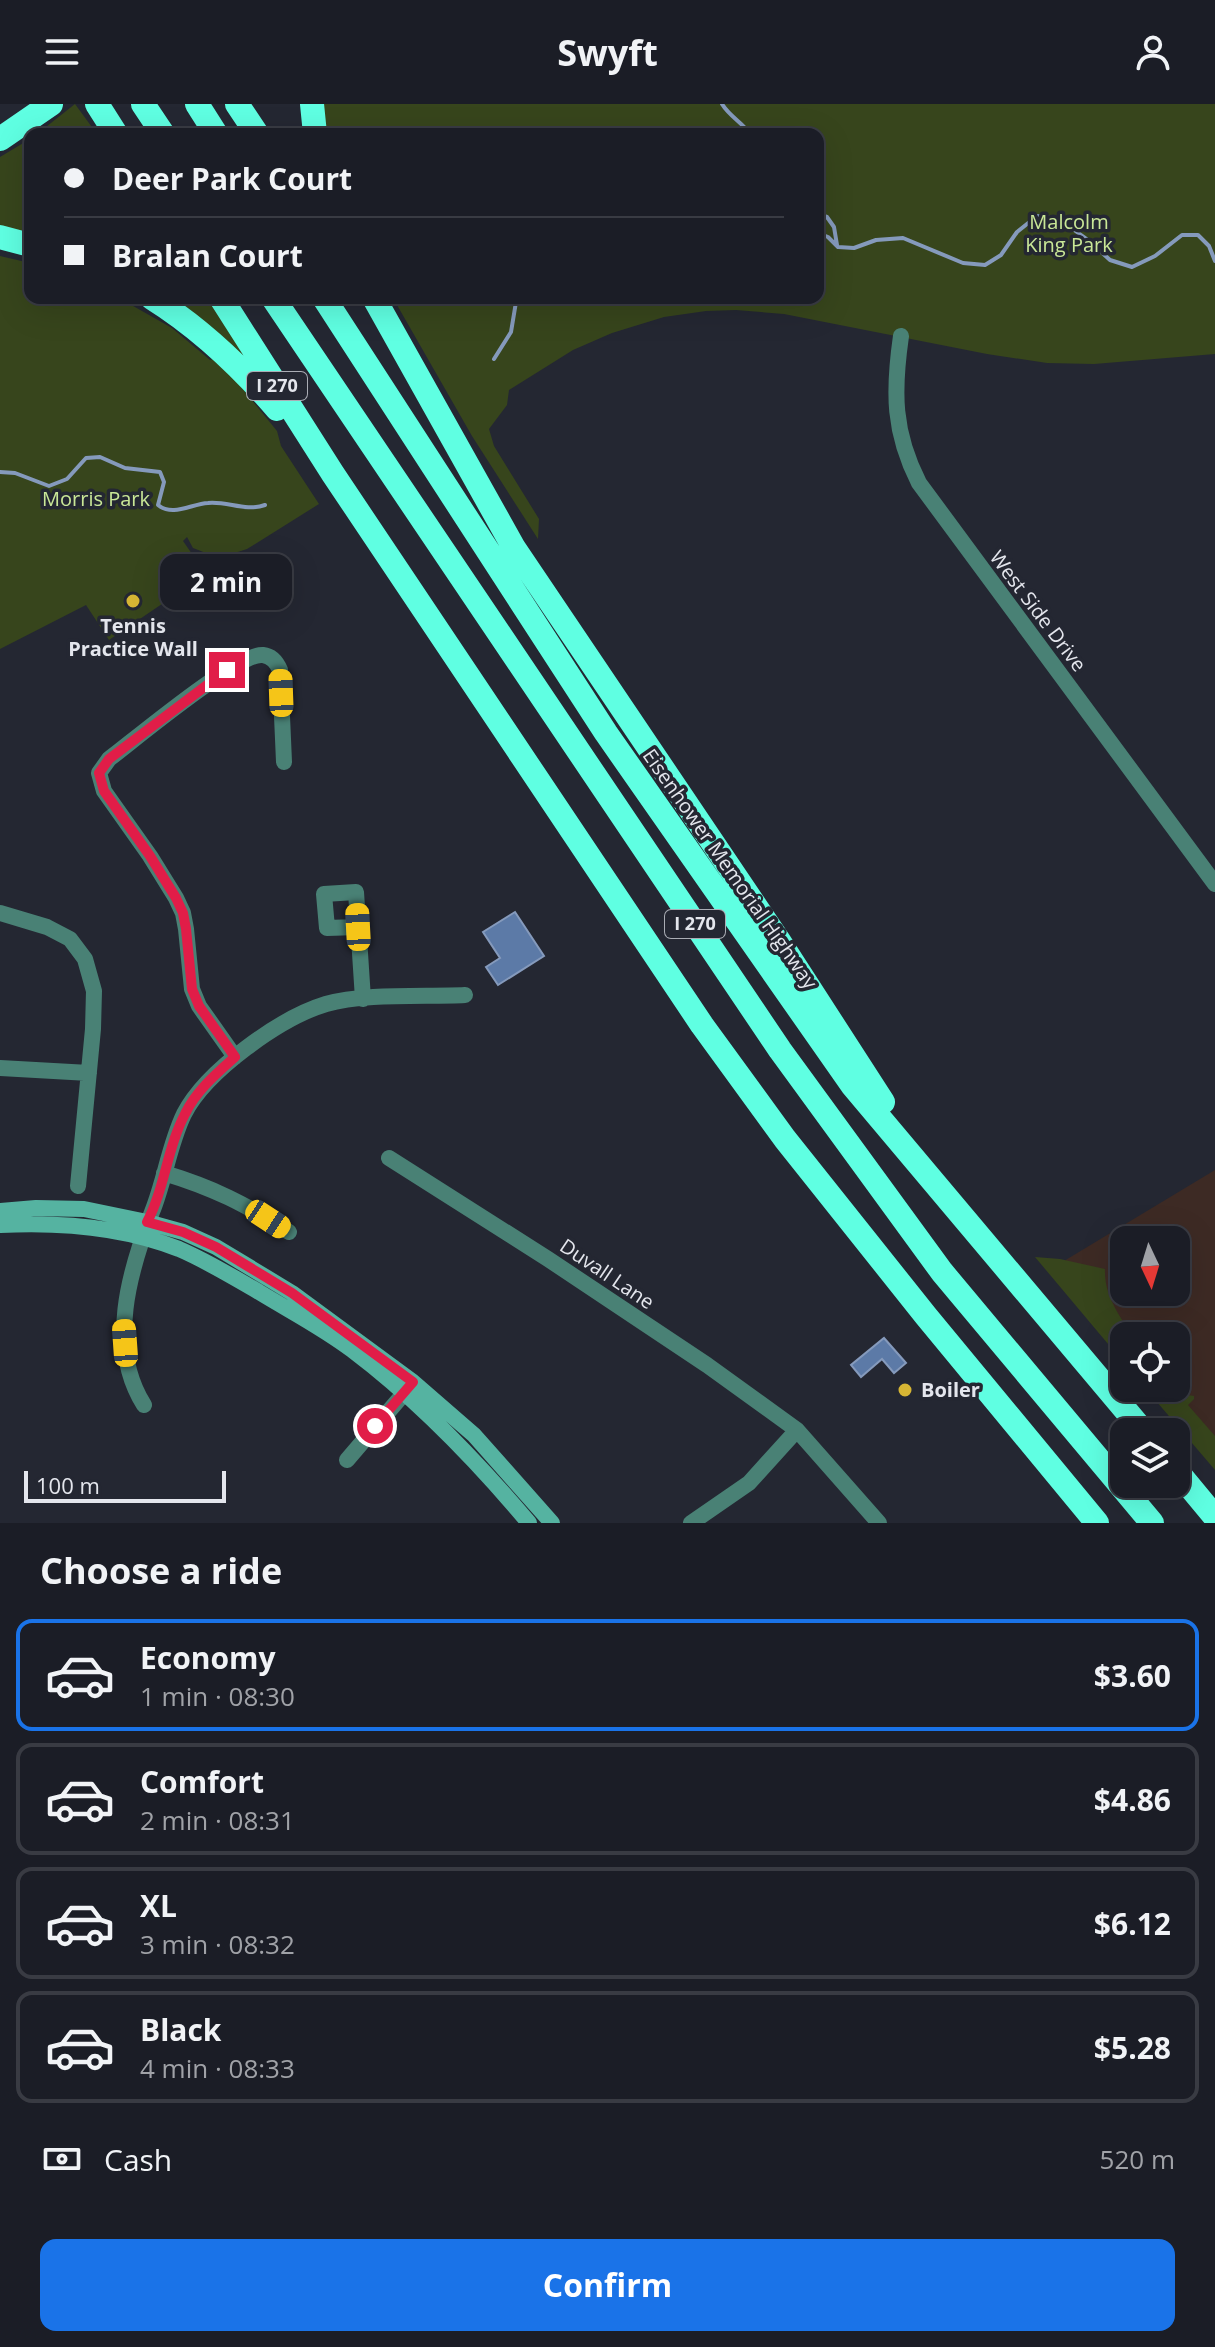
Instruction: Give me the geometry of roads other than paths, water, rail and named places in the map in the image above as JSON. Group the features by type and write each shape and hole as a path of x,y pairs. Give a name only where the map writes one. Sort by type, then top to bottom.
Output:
{"highway":[{"path":"0,139 51,104"},
{"path":"97,104 112,128"},
{"path":"143,104 159,128"},
{"path":"197,104 212,128"},
{"path":"237,104 253,128"},
{"path":"312,104 314,128"},
{"path":"0,237 24,243"},
{"path":"162,304 211,341 240,368 333,474"},
{"name":"I 270","path":"225,304 333,474 702,1025 785,1139 1097,1523"},
{"name":"I 270","path":"277,304 780,1050 942,1272 1152,1523"},
{"name":"Eisenhower Memorial Highway","path":"328,304 615,746 852,1085 1132,1418"},
{"path":"376,304 514,548 779,941 941,1191"},
{"path":"1190,1487 1215,1517"}],"street":[{"name":"West Side Drive","path":"901,336 895,390 897,422 908,461 919,483 1215,884"},
{"path":"235,1057 199,1006 192,989 186,929 176,898 104,791 99,773 109,759 227,670 253,656 263,655 277,663 280,670 284,762"},
{"path":"0,913 47,927 70,939 85,959 94,991 78,1186"},
{"path":"358,927 363,999"},
{"path":"144,1405 134,1388 127,1362 124,1324 127,1292 144,1230 185,1112 205,1084 235,1057 269,1033 325,1004 363,999 465,995"},
{"path":"0,1068 89,1073"},
{"name":"Duvall Lane","path":"389,1158 667,1338 797,1430 879,1523"},
{"path":"164,1173 201,1184 245,1204 289,1232"},
{"path":"0,1211 84,1209 144,1230 208,1263 351,1349 474,1435 552,1523"},
{"path":"0,1225 36,1223 144,1230"},
{"path":"347,1460 408,1388"},
{"path":"408,1388 529,1523"},
{"path":"691,1523 749,1483 797,1430"}],"water":[{"path":"515,912 544,956 498,985 486,967 500,958 483,932"},
{"path":"884,1338 906,1363 894,1373 882,1359 861,1377 851,1365"}],"waterway":[{"path":"722,104 745,128"},
{"path":"824,216 834,227 837,245"},
{"path":"824,235 838,247 854,248 876,240 903,238 963,263 985,265 1001,255 1017,232 1037,216 1059,219 1110,260 1132,267 1155,256 1182,235 1198,235 1209,246 1215,261"},
{"path":"494,359 511,332 516,304"},
{"path":"0,472 15,473 49,486 67,479 86,458 100,457 125,468 160,472 164,482 158,505 170,510 208,503 250,507 265,505"}],"place":[{"name":"Tennis Practice Wall","path":"133,601"},
{"name":"Boiler","path":"905,1390"}],"park label":[{"name":"Malcolm King Park","path":"1069,234"},
{"name":"Morris Park","path":"96,499"}]}
